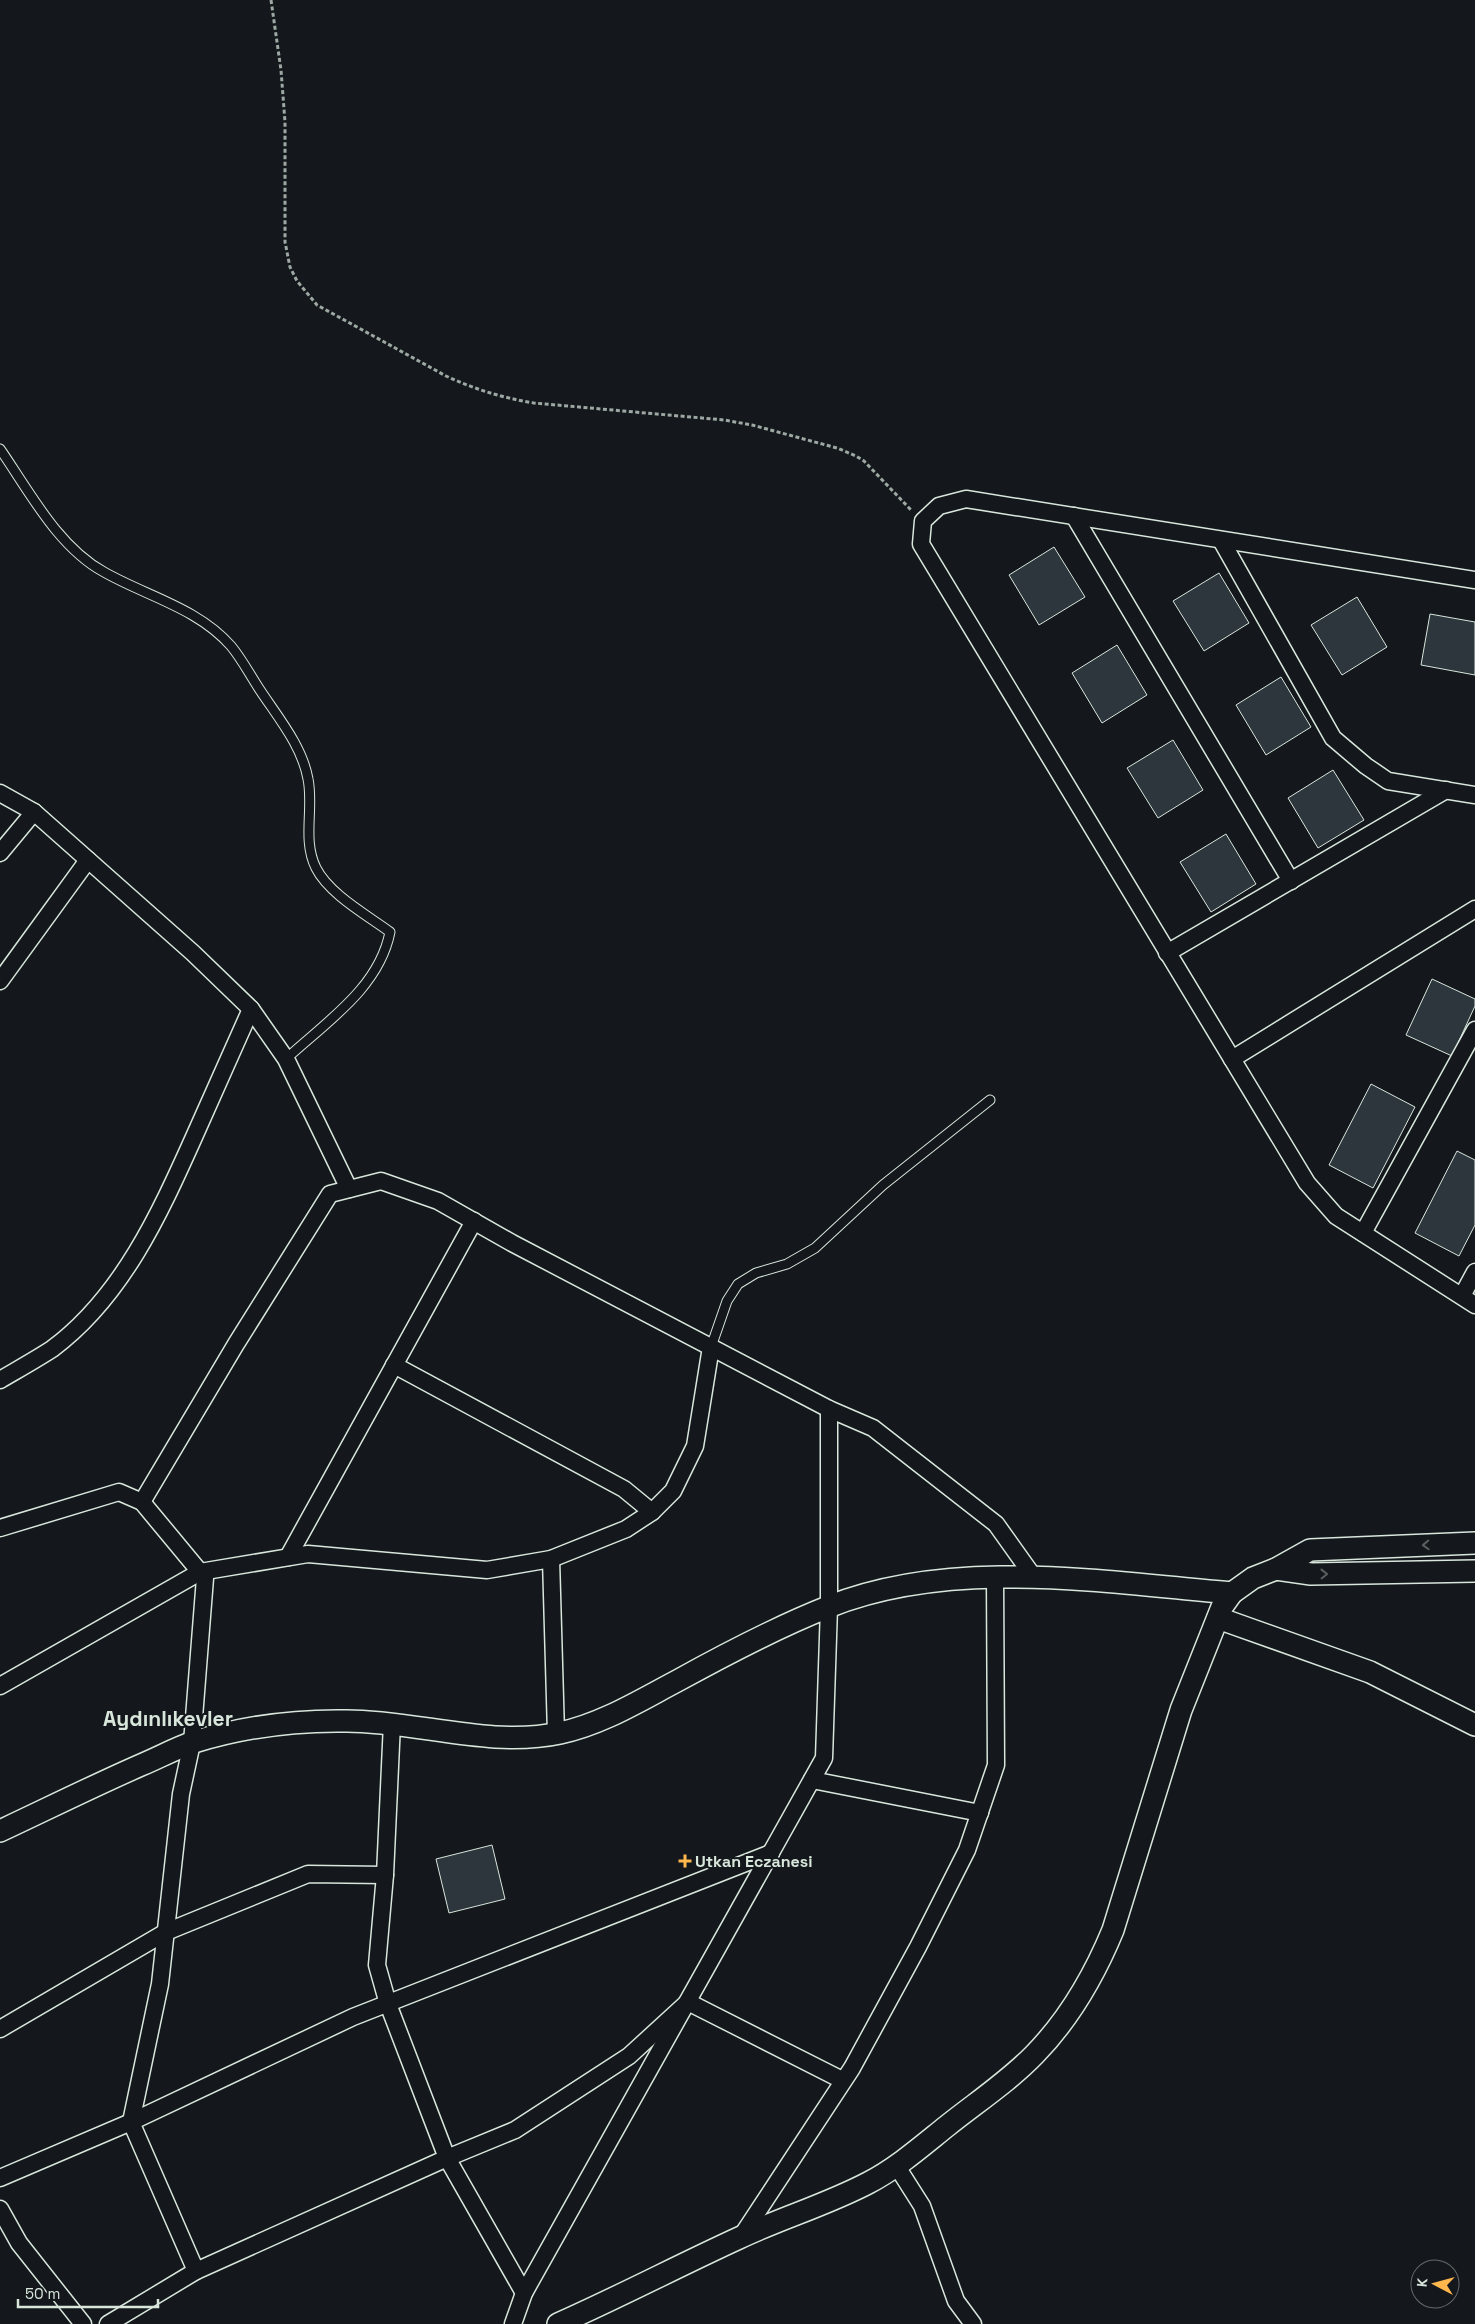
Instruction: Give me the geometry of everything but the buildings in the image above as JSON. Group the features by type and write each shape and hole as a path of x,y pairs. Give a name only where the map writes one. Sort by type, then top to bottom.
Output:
{"street":[{"path":"1475,580 966,499 939,506 923,521 921,544 1307,1183 1336,1216 1472,1302 1475,1272"},
{"path":"1074,516 1291,881"},
{"path":"1221,540 1333,738 1388,782 1475,795"},
{"path":"1168,953 1446,790"},
{"path":"0,793 34,812 251,1009 286,1059 349,1189"},
{"path":"0,853 34,812"},
{"path":"0,981 88,860"},
{"path":"1232,1059 1475,909"},
{"path":"0,1380 52,1348 76,1327 98,1304 136,1254 165,1201 251,1009"},
{"path":"1363,1233 1475,1030"},
{"path":"142,1502 236,1344 330,1194 381,1181 438,1201 512,1244 829,1409 873,1428 996,1524 1033,1576"},
{"path":"288,1557 474,1221"},
{"path":"0,1686 200,1572 308,1554 487,1570 551,1559 626,1529 652,1512 673,1491 695,1446 711,1347"},
{"path":"394,1365 624,1489 652,1512"},
{"path":"513,2324 524,2293 824,1758 829,1607 829,1409"},
{"path":"0,1528 119,1492 142,1502 205,1578 192,1743 181,1794 160,1984 131,2122 196,2271"},
{"path":"558,2324 741,2237 842,2196 896,2166 1028,2060 1058,2029 1080,1997 1098,1965 1113,1930 1181,1710 1222,1607 1232,1593 1253,1578 1276,1569 1310,1550 1475,1543"},
{"path":"551,1559 556,1734"},
{"path":"1276,1569 1311,1574 1475,1571"},
{"path":"0,1831 192,1743 235,1732 277,1725 348,1721 392,1723 492,1736 526,1737 556,1734 600,1721 730,1653 829,1607 879,1592 911,1585 995,1577 1033,1576 1232,1593"},
{"path":"741,2237 842,2080 852,2068 918,1947 967,1850 996,1764 995,1577"},
{"path":"1218,1618 1370,1672 1475,1725"},
{"path":"392,1723 385,1875 377,1965 388,2004 447,2158 524,2293"},
{"path":"812,1780 980,1813"},
{"path":"0,2178 131,2122 353,2017 771,1853"},
{"path":"0,2029 166,1932 308,1874 385,1875"},
{"path":"688,2002 842,2080"},
{"path":"108,2324 196,2271 447,2158 515,2130 629,2056 688,2002"},
{"path":"896,2166 922,2206 956,2301 973,2324"},
{"path":"0,2209 19,2243 83,2324"}],"lane":[{"path":"0,449 50,523 70,546 86,560 103,572 184,611 217,633 231,646 301,754 308,779 310,796 309,845 316,869 332,888 390,932 379,965 365,986 286,1059"},
{"path":"711,1347 727,1301 738,1284 756,1273 787,1264 815,1248 883,1185 990,1100"}],"path":[{"path":"271,0 281,70 285,122 285,242 290,268 297,282 317,305 446,376 511,399 534,403 752,424 837,448 864,462 923,521"}],"place":[{"name":"Utkan Eczanesi","path":"685,1861"}],"district":[{"name":"Aydınlıkevler","path":"168,1718"}]}
